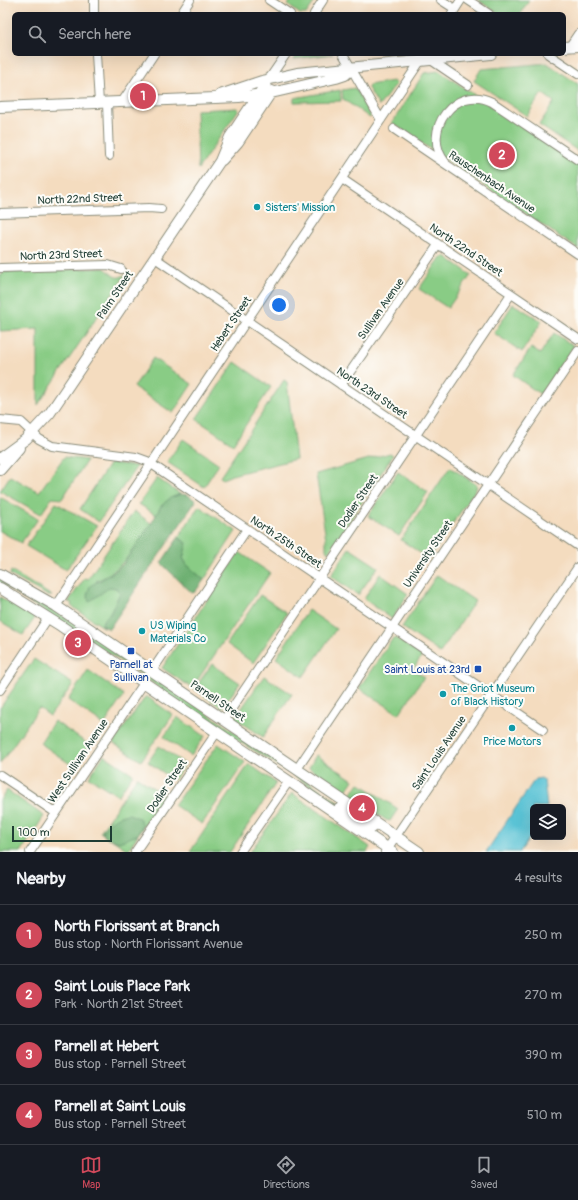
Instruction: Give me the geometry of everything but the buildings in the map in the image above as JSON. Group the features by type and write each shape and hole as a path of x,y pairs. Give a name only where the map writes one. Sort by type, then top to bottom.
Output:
{"main road":[{"path":"209,99 269,79 313,71 336,68 352,69 425,58 458,56"},
{"path":"0,107 209,99 258,95 336,78 345,75 352,69"},
{"path":"269,79 272,87 271,93"},
{"name":"Palm Street","path":"220,161 230,137 269,79"},
{"name":"Palm Street","path":"29,436 50,413 220,161 238,142 271,93"},
{"path":"0,458 29,436"},
{"path":"0,470 29,436"},
{"name":"Parnell Street","path":"0,574 56,606 419,852"},
{"path":"0,588 144,682 316,799 388,851"},
{"path":"316,799 352,816 381,833 396,836"}],"street":[{"path":"94,0 94,12"},
{"path":"182,12 190,0"},
{"path":"269,0 287,12"},
{"path":"315,12 323,0"},
{"path":"441,0 454,12 461,0"},
{"path":"468,0 486,12"},
{"path":"571,46 578,34"},
{"path":"96,56 109,156"},
{"path":"122,102 153,56"},
{"name":"Palm Street","path":"269,79 285,56"},
{"path":"344,56 381,120"},
{"path":"551,56 578,74"},
{"path":"425,58 468,85"},
{"name":"Hebert Street","path":"56,606 381,120 425,58"},
{"path":"446,165 439,151 436,136 438,126 445,112 453,105 465,100 480,98 492,102 578,160"},
{"name":"Rauschenbach Avenue","path":"394,129 578,254"},
{"name":"North 22nd Street","path":"342,179 578,339"},
{"name":"North 22nd Street","path":"0,213 161,209"},
{"name":"Sullivan Avenue","path":"341,385 438,245"},
{"name":"North 23rd Street","path":"154,258 578,546"},
{"name":"North 23rd Street","path":"0,268 108,265 121,268"},
{"name":"Dodier Street","path":"224,720 511,294"},
{"name":"University Street","path":"297,769 578,351"},
{"name":"North 25th Street","path":"0,420 17,420 24,424 29,436 52,446 136,457 151,464 543,730"},
{"path":"152,671 248,529"},
{"name":"Saint Louis Avenue","path":"388,851 396,836 578,567"},
{"path":"0,690 48,618"},
{"name":"West Sullivan Avenue","path":"30,852 144,682"},
{"name":"Dodier Street","path":"135,852 217,732"},
{"path":"0,775 56,813"},
{"path":"240,852 289,781"}],"green space":[{"path":"291,0 316,0 307,12 297,12 288,5"},
{"path":"478,0 529,0 521,12 496,12"},
{"path":"295,56 317,56 294,59"},
{"path":"547,63 578,84 578,151 539,125 554,102 542,93 527,116 474,81 481,69"},
{"path":"439,71 578,164 578,249 392,123 424,73"},
{"path":"393,81 396,84 379,106 368,88 369,85"},
{"path":"355,88 371,116 370,118 343,99 342,90"},
{"path":"340,90 341,101 294,102 294,98"},
{"path":"239,109 198,169 196,110"},
{"path":"445,256 471,275 448,308 419,289 441,257 443,258"},
{"path":"104,268 116,277 126,274 38,405 38,329 0,331 0,276 3,272"},
{"path":"513,304 542,321 522,352 494,333"},
{"path":"554,333 574,346 540,394 513,375 531,348 540,354"},
{"path":"153,358 192,384 173,413 134,387"},
{"path":"235,362 271,387 233,444 196,419"},
{"path":"284,380 287,382 296,459 232,475 223,479 220,477"},
{"path":"183,439 219,464 204,487 167,462"},
{"path":"390,453 393,455 329,552 326,550 326,539 316,474"},
{"path":"64,457 87,460 62,499 52,498 41,514 0,491 10,476 39,492"},
{"path":"110,463 137,466 99,522 80,509"},
{"path":"450,467 477,485 476,489 429,559 401,540"},
{"path":"398,472 428,492 399,536 368,516"},
{"path":"157,478 180,494 166,502 156,515 139,504"},
{"path":"181,494 188,495 196,501 109,629 102,625 103,620 110,614 120,593 116,588 110,587 89,602 87,595 90,586 114,572 123,564 151,524 161,506 170,498"},
{"path":"0,497 38,519 21,543 0,531"},
{"path":"56,503 97,526 66,570 26,546"},
{"path":"199,506 236,531 204,580 187,565 183,558 185,551 182,539 178,538"},
{"path":"134,511 152,524 128,557 114,571 96,581 116,588 120,593 110,614 103,620 102,625 105,628 71,606 72,603 68,602 85,578 88,579"},
{"path":"178,538 187,543 183,558 187,565 204,580 195,592 192,593 161,563"},
{"path":"349,548 378,567 358,595 331,576"},
{"path":"239,552 270,573 192,688 162,668"},
{"path":"11,571 52,596 48,596 10,575"},
{"path":"380,574 408,594 392,619 364,599"},
{"path":"437,575 475,601 440,653 402,627"},
{"path":"0,578 45,604 343,805 341,807 172,698 141,674 0,583"},
{"path":"260,595 287,613 253,663 227,644"},
{"path":"0,597 35,618 23,635 0,621"},
{"path":"308,610 336,629 303,677 276,658"},
{"path":"393,638 396,638 422,656 413,669 424,677 399,714 359,688"},
{"path":"34,659 73,684 50,716 39,708 0,764 0,708"},
{"path":"212,664 240,683 222,708 194,689"},
{"path":"88,670 124,695 104,725 68,700"},
{"path":"264,676 292,694 263,737 235,718"},
{"path":"146,696 173,715 141,761 113,743"},
{"path":"177,717 205,736 191,756 164,737"},
{"path":"54,721 91,746 76,768 40,743"},
{"path":"218,744 245,762 202,824 174,805"},
{"path":"159,746 185,764 174,780 148,762"},
{"path":"104,755 133,774 118,796 89,777"},
{"path":"316,755 353,780 345,792 309,768"},
{"path":"249,764 276,783 230,852 190,852"},
{"path":"137,777 164,795 128,850 100,832"},
{"path":"359,783 398,809 390,821 386,820 350,796"},
{"path":"7,790 44,816 21,852 0,852 0,800"},
{"path":"292,793 370,847 367,852 250,852"},
{"path":"129,814 139,818 143,825 137,835 119,842 105,837 102,832 110,822 117,817"}],"water":[{"path":"541,778 544,780 547,804 530,804 530,837 520,852 486,852 533,782 536,779"}],"place":[{"name":"North Florissant at Branch","path":"143,96"},
{"name":"Saint Louis Place Park","path":"502,155"},
{"name":"Sisters' Mission","path":"257,207"},
{"name":"US Wiping Materials Co","path":"142,631"},
{"name":"Parnell at Hebert","path":"78,643"},
{"name":"Parnell at Sullivan","path":"131,651"},
{"name":"Saint Louis at 23rd","path":"478,669"},
{"name":"The Griot Museum of Black History","path":"443,694"},
{"name":"Price Motors","path":"512,728"},
{"name":"Parnell at Saint Louis","path":"362,808"}]}
